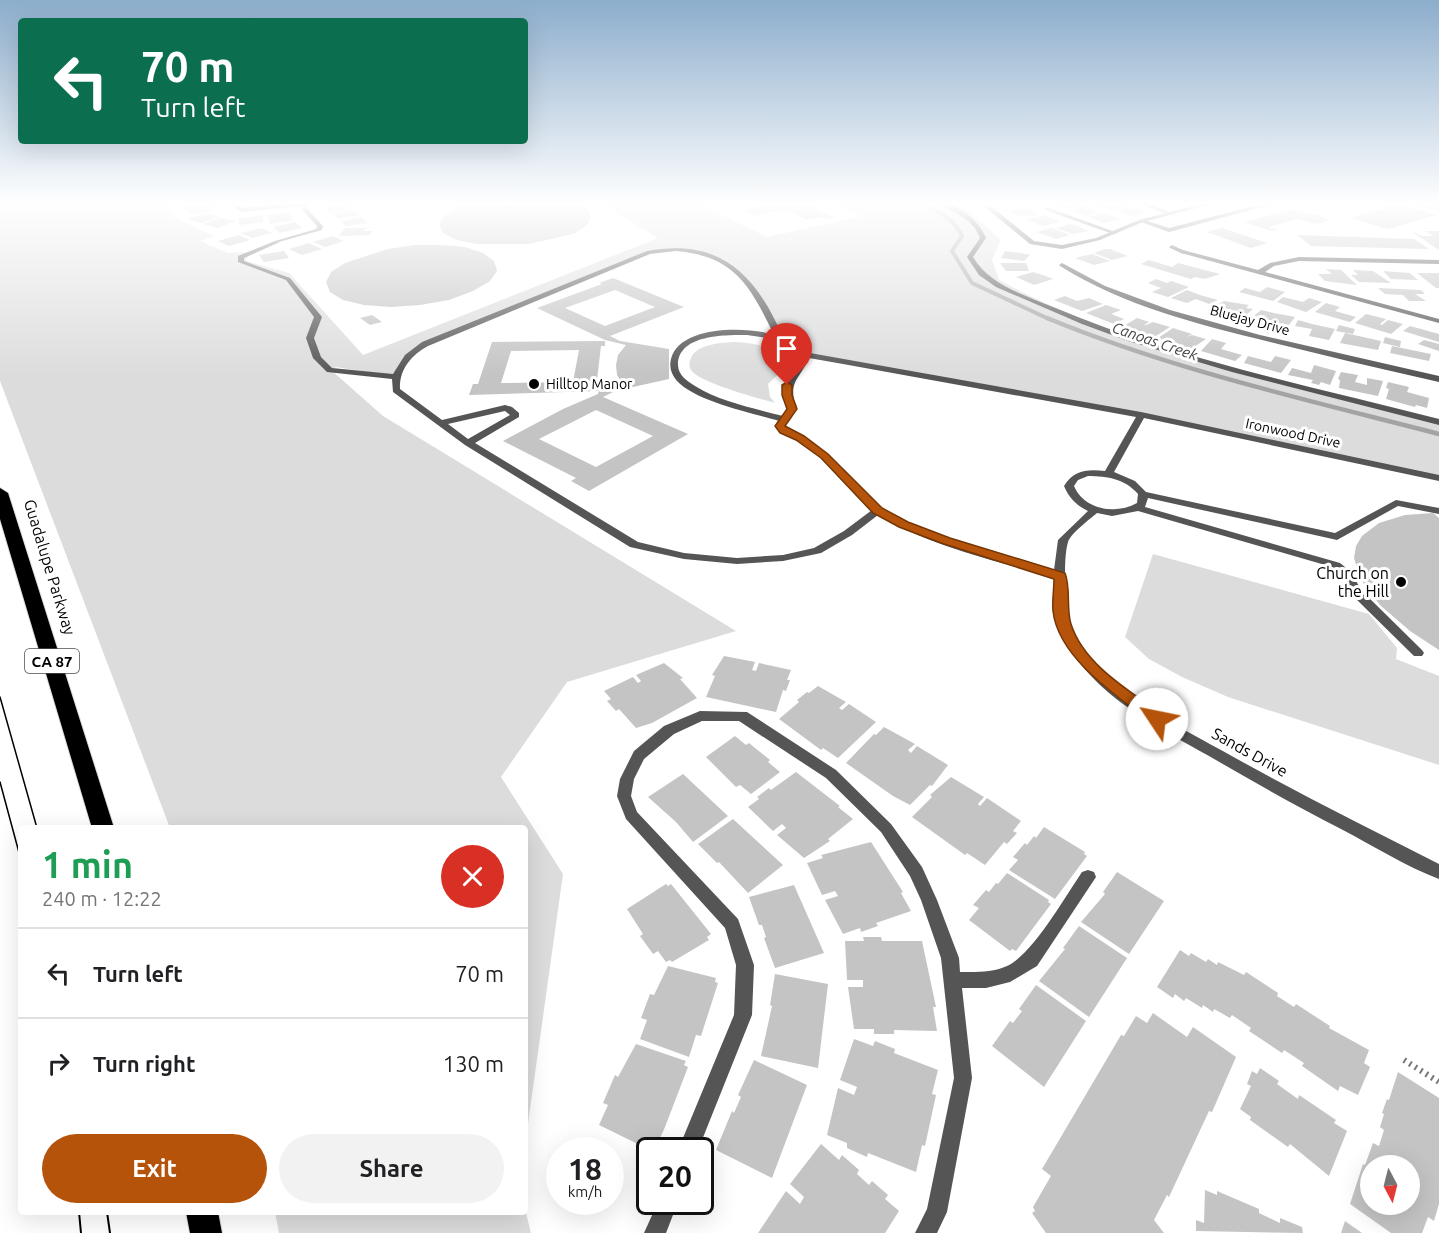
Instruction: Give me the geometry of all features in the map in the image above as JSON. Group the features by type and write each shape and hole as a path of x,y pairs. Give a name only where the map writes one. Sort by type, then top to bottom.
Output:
{"highway":[{"name":"Guadalupe Parkway","path":"0,493 102,825"},
{"path":"203,1215 206,1233"}],"street":[{"path":"241,261 288,279 318,317 310,338 317,358 330,370 397,377"},
{"path":"629,261 414,350 406,358 397,377 396,390 468,442 634,545 684,556 737,561 783,558 817,550 848,533 878,510"},
{"path":"723,261 744,275 764,303 780,339"},
{"path":"971,261 974,267 990,281 1053,310 1135,342 1235,371 1439,422"},
{"path":"1214,261 1439,321"},
{"path":"1259,273 1272,264 1291,261"},
{"path":"1371,261 1439,262"},
{"name":"Bluejay Drive","path":"1062,265 1089,282 1181,316 1293,346 1439,379"},
{"name":"Ironwood Drive","path":"783,419 722,400 684,383 675,373 674,360 680,347 689,340 709,335 760,333 780,339 806,354 1141,416 1439,478"},
{"path":"806,354 802,366 787,385 787,395 792,409 780,426 784,431 800,438 824,456 878,510 903,525 945,541 1060,576"},
{"path":"441,423 505,408 516,415 468,442"},
{"path":"1108,474 1141,416"},
{"path":"1418,652 1357,593 1346,573 1336,565 1138,508 1116,512 1097,509 1079,501 1070,491 1069,486 1078,475 1108,474 1131,482 1143,494 1337,537 1396,503 1439,511"},
{"path":"1138,508 1142,504 1143,494"},
{"name":"Sands Drive","path":"1097,509 1085,517 1063,540 1060,612 1066,631 1099,676 1138,707 1258,779 1439,872"},
{"path":"693,1137 742,1015 745,965 732,924 631,815 624,796 627,779 639,755 669,730 700,716 742,716 831,774 886,828 916,872 950,958 963,1078 937,1212 926,1233"},
{"path":"952,980 986,980 1010,974 1032,960 1088,877"},
{"path":"655,1233 663,1215"}],"path":[{"path":"1404,1060 1439,1082"}],"shaded area":[{"path":"0,261 246,261 289,273 363,355 601,261 629,261 414,350 397,377 336,367 331,370 383,416 736,631 567,682 501,777 563,874 528,1124 528,825 169,825 0,381"},
{"path":"722,261 992,261 999,280 1051,306 1104,327 1214,362 1439,419 1439,478 1196,427 806,354 779,337 763,303 741,274"},
{"path":"733,342 765,346 783,359 783,366 779,373 768,384 770,397 775,403 722,387 691,371 690,360 698,350 709,345"},
{"path":"1153,554 1369,614 1397,648 1396,659 1439,676 1439,765 1228,697 1182,677 1149,659 1125,637"},
{"path":"276,1215 526,1215 531,1233 279,1233"}],"building":[{"path":"353,261 493,261 497,271 490,281 473,291 449,300 391,307 364,305 343,300 330,292 326,282 331,272"},
{"path":"1082,261 1110,261 1094,265"},
{"path":"1151,261 1172,267 1178,263 1220,274 1205,279 1195,277 1191,279 1141,264"},
{"path":"1000,263 1026,263 1029,271 1006,271"},
{"path":"1326,269 1341,270 1357,285 1325,281 1318,274 1332,274"},
{"path":"1353,270 1373,271 1391,283 1359,282 1351,275 1358,275"},
{"path":"1383,271 1410,273 1418,280 1391,279"},
{"path":"1033,272 1053,279 1034,285 1016,277"},
{"path":"1417,273 1439,273 1439,288 1436,288"},
{"name":"Hilltop Manor","path":"613,278 684,307 610,336 620,341 669,349 669,379 615,391 603,397 688,434 589,491 571,481 576,478 503,441 563,409 598,394 599,391 469,395 473,384 478,384 492,342 605,341 605,346 601,346 596,388 624,386 617,375 616,365 618,355 626,345 605,340 537,308 602,284 599,283","holes":["615,290 655,307 605,326 565,308","579,350 573,382 501,383 511,351","596,410 653,436 596,467 539,439"]},
{"path":"1156,279 1189,287 1168,297 1152,292 1161,288 1148,283"},
{"path":"1267,287 1285,292 1273,301 1239,292 1245,288 1260,292"},
{"path":"1378,288 1421,290 1425,294 1415,294 1426,301 1409,301 1403,295 1385,294"},
{"path":"1187,290 1218,300 1209,304 1196,299 1187,303 1171,298"},
{"path":"1065,296 1077,301 1089,298 1103,304 1082,311 1054,300"},
{"path":"1283,297 1303,302 1309,298 1322,302 1306,312 1277,302"},
{"path":"1224,301 1249,305 1246,308 1253,309 1246,315 1228,311 1224,314 1208,310"},
{"path":"1326,303 1340,307 1335,311 1356,317 1350,322 1315,312"},
{"path":"1106,305 1121,310 1111,314 1124,319 1114,324 1086,313"},
{"path":"1261,310 1295,317 1285,330 1248,321"},
{"path":"1366,314 1386,319 1380,324 1382,325 1388,320 1403,324 1391,334 1355,323"},
{"path":"372,315 382,322 370,325 360,318"},
{"path":"1137,318 1149,322 1144,325 1153,322 1170,327 1148,341 1136,337 1143,333 1122,327"},
{"path":"1298,320 1335,329 1329,340 1309,336 1312,329 1295,326"},
{"path":"1339,325 1355,329 1353,334 1336,331"},
{"path":"1410,326 1439,334 1439,342 1403,331"},
{"path":"1173,328 1192,334 1186,337 1192,335 1206,339 1191,349 1195,351 1192,353 1179,349 1182,347 1178,344 1158,338"},
{"path":"1345,333 1381,341 1378,350 1340,343"},
{"path":"1385,337 1401,341 1400,347 1383,343"},
{"path":"1212,339 1226,343 1221,349 1242,355 1235,361 1201,351"},
{"path":"1424,340 1439,344 1439,351 1418,344"},
{"path":"1392,346 1431,354 1429,361 1390,353"},
{"path":"1248,356 1271,362 1275,356 1291,360 1281,373 1244,363"},
{"path":"1314,365 1336,371 1330,385 1321,382 1319,385 1311,383 1313,380 1288,375 1292,368 1311,373"},
{"path":"1341,372 1358,375 1355,382 1367,385 1367,378 1383,381 1378,396 1339,388 1340,380 1338,379"},
{"path":"1388,382 1409,387 1407,392 1429,398 1427,408 1386,399 1389,389 1386,388"},
{"name":"Church on the Hill","path":"1433,513 1439,518 1439,650 1410,631 1380,605 1361,580 1354,558 1356,546 1362,536 1379,523 1405,515"},
{"path":"724,656 755,662 752,670 756,671 759,663 791,670 787,680 790,680 786,691 783,690 776,712 706,697 715,676 712,675"},
{"path":"664,663 683,678 680,679 697,698 652,723 636,728 619,709 616,711 607,701 611,699 604,691 633,677 638,683 641,681 636,675"},
{"path":"818,686 846,702 839,708 842,710 849,704 876,722 838,758 823,748 821,750 779,719 799,702 797,700"},
{"path":"884,727 915,744 908,750 911,753 917,746 948,765 932,786 930,785 910,805 893,796 846,763"},
{"path":"735,736 746,745 749,743 770,760 768,762 780,772 751,794 740,785 736,787 706,757"},
{"path":"796,772 853,819 828,839 830,841 804,858 777,835 786,828 782,824 773,831 748,807 769,788 771,790"},
{"path":"683,774 728,816 693,842 676,822 648,797"},
{"path":"951,777 984,797 978,804 980,806 987,798 1021,821 1013,831 1017,833 1007,844 1004,842 985,865 967,853 965,855 912,817 932,797 930,795"},
{"path":"733,819 783,865 748,893 719,862 717,863 698,844"},
{"path":"1044,827 1085,852 1087,856 1055,899 1009,870 1018,860 1013,857 1025,843 1027,845 1034,836 1036,838"},
{"path":"871,842 903,892 901,893 911,911 876,923 878,926 861,932 860,928 843,934 825,900 838,896 835,891 822,895 807,863 823,858 821,855"},
{"path":"1117,872 1164,901 1129,954 1081,922 1105,894 1103,892"},
{"path":"1007,873 1049,900 1051,904 1016,951 1012,949 1010,951 969,920 979,908 973,905 986,890 989,892"},
{"path":"666,884 668,886 671,884 711,934 707,937 709,940 672,962 670,960 666,962 658,951 653,954 640,936 643,934 627,909"},
{"path":"794,885 824,953 775,968 764,938 766,937 762,925 759,925 749,897"},
{"path":"1079,926 1127,958 1089,1017 1039,981 1065,949 1063,948"},
{"path":"863,937 881,937 882,941 922,941 936,1007 933,1007 937,1031 894,1030 894,1034 874,1034 874,1029 854,1029 848,987 863,987 863,980 847,980 845,941 864,941"},
{"path":"1180,950 1189,956 1191,953 1206,962 1208,959 1217,965 1218,962 1244,975 1246,972 1278,993 1277,996 1294,1007 1296,1004 1330,1026 1329,1028 1369,1050 1364,1063 1370,1067 1358,1095 1340,1086 1338,1091 1302,1066 1304,1063 1284,1050 1282,1053 1249,1031 1251,1028 1232,1015 1230,1018 1214,1009 1213,1012 1203,1005 1202,1008 1186,998 1184,1001 1175,994 1173,998 1157,987"},
{"path":"668,966 716,978 715,982 718,983 701,1036 696,1035 689,1057 640,1039 647,1020 641,1018 650,994 654,995"},
{"path":"775,974 828,984 818,1068 761,1056 772,1006 770,1005"},
{"path":"1036,985 1086,1021 1044,1087 992,1046 1010,1021 1013,1023 1022,1011 1019,1009"},
{"path":"1153,1013 1187,1037 1193,1027 1236,1057 1212,1112 1209,1111 1169,1197 1167,1195 1154,1220 1164,1233 1046,1233 1032,1213 1035,1211 1033,1207 1051,1176 1042,1169 1121,1035 1124,1036 1136,1016 1147,1023"},
{"path":"854,1039 873,1046 875,1041 895,1049 894,1053 938,1070 932,1094 936,1095 925,1146 922,1145 916,1172 868,1153 867,1157 847,1148 847,1143 827,1135 838,1088 854,1095 857,1087 840,1080"},
{"path":"636,1044 686,1061 684,1065 688,1067 660,1137 636,1137 636,1143 599,1125 608,1105 603,1103 615,1075 618,1077"},
{"path":"754,1060 807,1085 772,1178 716,1150 732,1111 734,1113 741,1097 738,1095"},
{"path":"1260,1068 1279,1081 1277,1084 1298,1099 1299,1095 1336,1120 1334,1123 1347,1131 1329,1176 1290,1144 1288,1147 1250,1120 1251,1117 1240,1109 1251,1086 1247,1084 1252,1071 1257,1074"},
{"path":"1398,1072 1439,1098 1439,1204 1434,1221 1428,1217 1422,1233 1391,1233 1366,1215 1420,1215 1420,1155 1369,1155 1373,1143 1379,1146 1384,1130 1380,1127 1384,1114 1382,1113 1387,1099 1389,1100"},
{"path":"821,1144 839,1160 842,1155 859,1170 857,1174 869,1185 872,1181 888,1195 885,1199 899,1211 885,1233 758,1233 786,1191 800,1204 804,1197 790,1184"},
{"path":"1360,1173 1360,1211 1350,1204"},
{"path":"1205,1190 1217,1195 1217,1191 1259,1209 1259,1213 1280,1223 1280,1218 1302,1227 1303,1233 1196,1231 1196,1220 1204,1223"},
{"path":"1345,1221 1362,1233 1341,1233"}],"waterway":[{"name":"Canoas Creek","path":"958,261 972,283 1051,320"},
{"name":"Canoas Creek","path":"1047,318 1095,337 1192,369 1439,434"}],"tram line":[{"path":"0,697 36,825"},
{"path":"0,782 18,849"},
{"path":"79,1215 81,1233"},
{"path":"107,1215 110,1233"}],"place":[{"name":"Hilltop Manor","path":"534,384"},
{"name":"Church on the Hill","path":"1401,582"}],"route":[{"path":"787,385 787,395 792,409 780,426 784,431 800,438 824,456 850,481 867,502 878,510 903,525 945,541 1060,576 1060,612 1066,631 1099,676 1157,719"}]}
